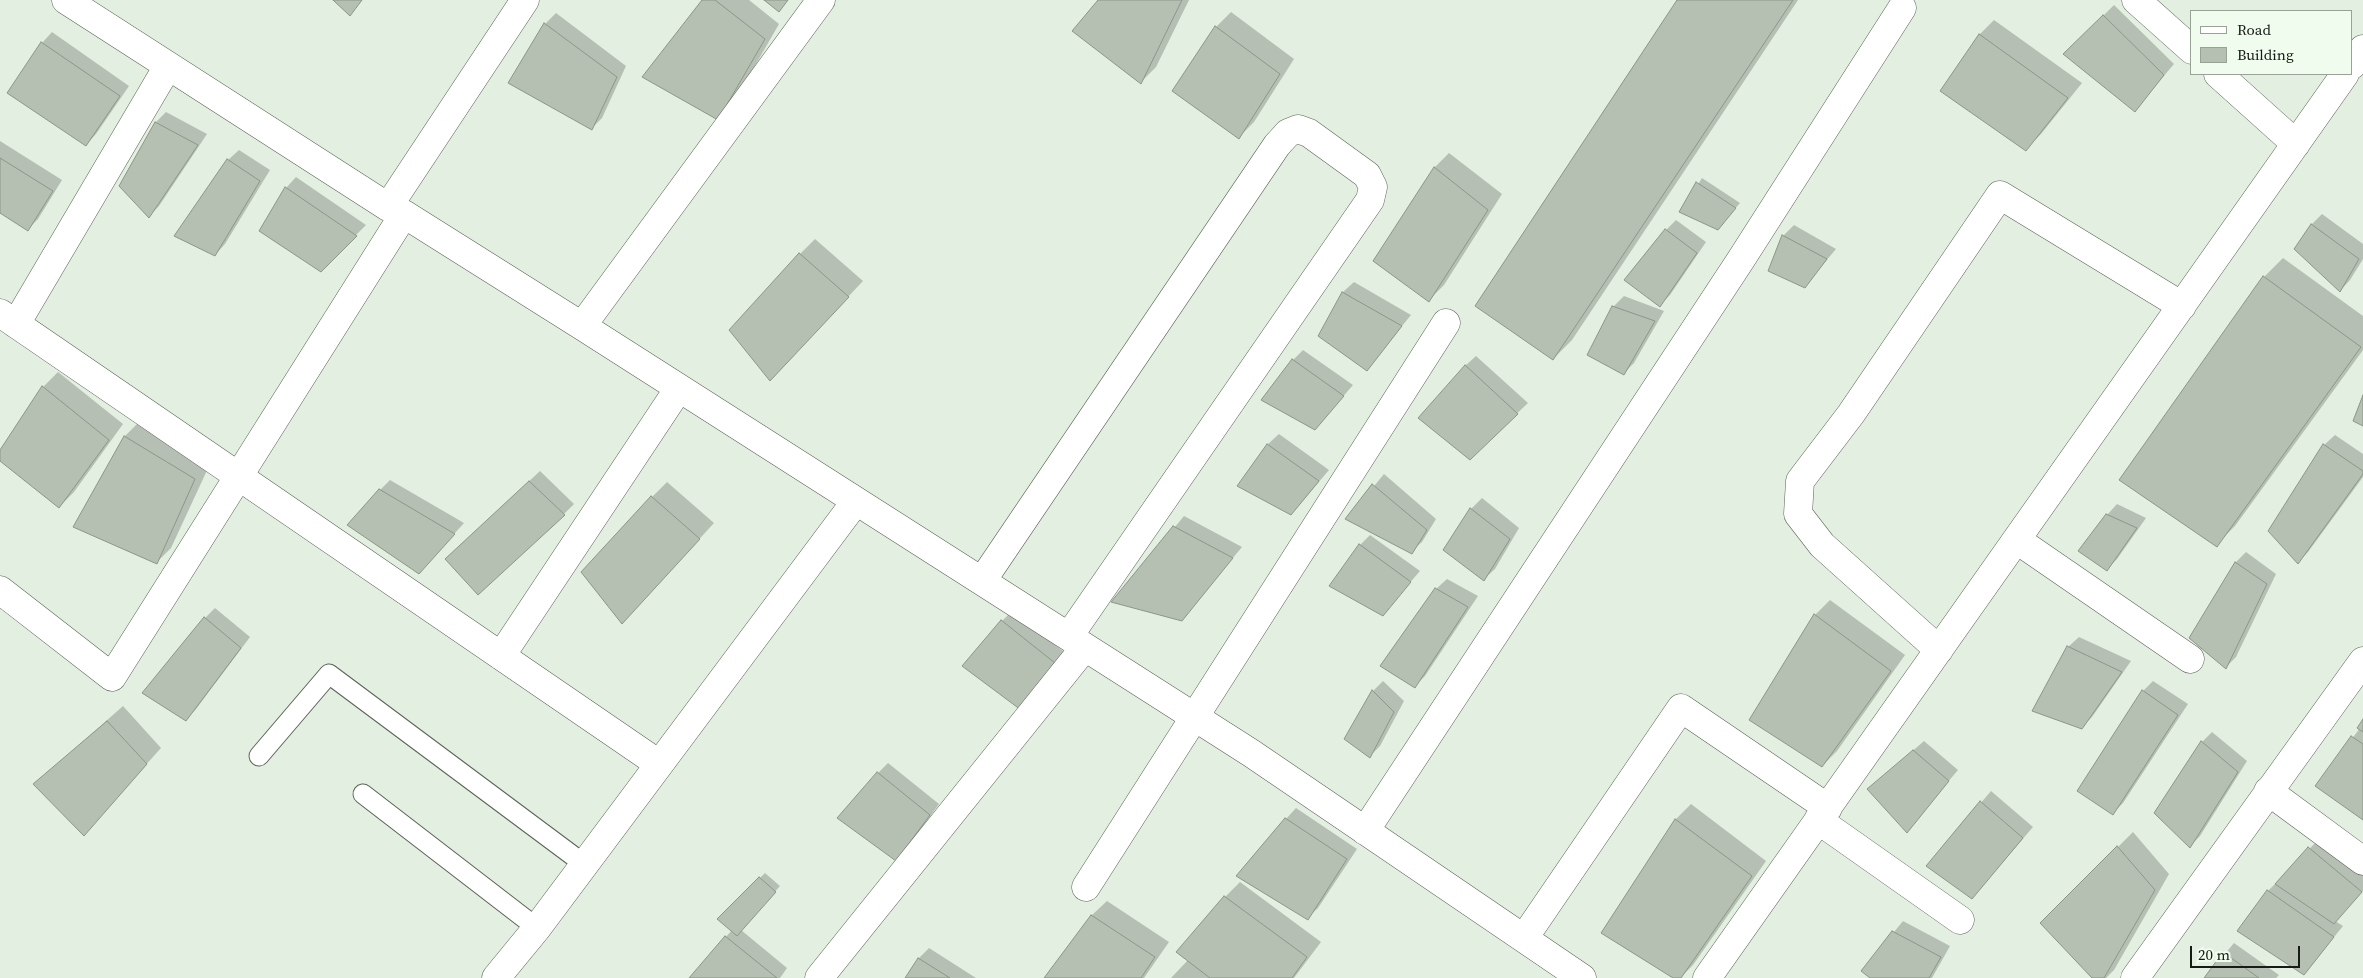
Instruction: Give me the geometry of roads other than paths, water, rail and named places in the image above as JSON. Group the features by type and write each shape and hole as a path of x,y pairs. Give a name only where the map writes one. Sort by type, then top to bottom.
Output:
{"street":[{"path":"66,0 396,211 582,326 982,580 1196,718 1582,978"},
{"path":"0,590 112,677 238,476 396,211 525,0"},
{"path":"582,326 821,0"},
{"path":"2136,0 2190,48"},
{"path":"1365,831 1735,269 1902,8"},
{"path":"2353,64 2363,49"},
{"path":"168,66 8,318 659,764"},
{"path":"2219,75 2296,144"},
{"path":"1707,978 2018,540 2344,75"},
{"path":"819,978 1077,642 1370,200 1373,187 1367,175 1309,133 1298,129 1288,133 1277,145 982,580"},
{"path":"1939,650 1822,545 1798,514 1800,481 1851,414 2000,195 2182,306"},
{"path":"1086,887 1196,718 1446,323"},
{"path":"501,656 679,388"},
{"path":"496,978 537,928 856,501"},
{"path":"2018,540 2190,659"},
{"path":"2135,978 2363,661"},
{"path":"1524,938 1681,708 1823,814 1960,920"},
{"path":"2268,792 2363,861"}],"lane":[{"path":"259,756 329,674 584,864"},
{"path":"363,794 537,928"}]}
